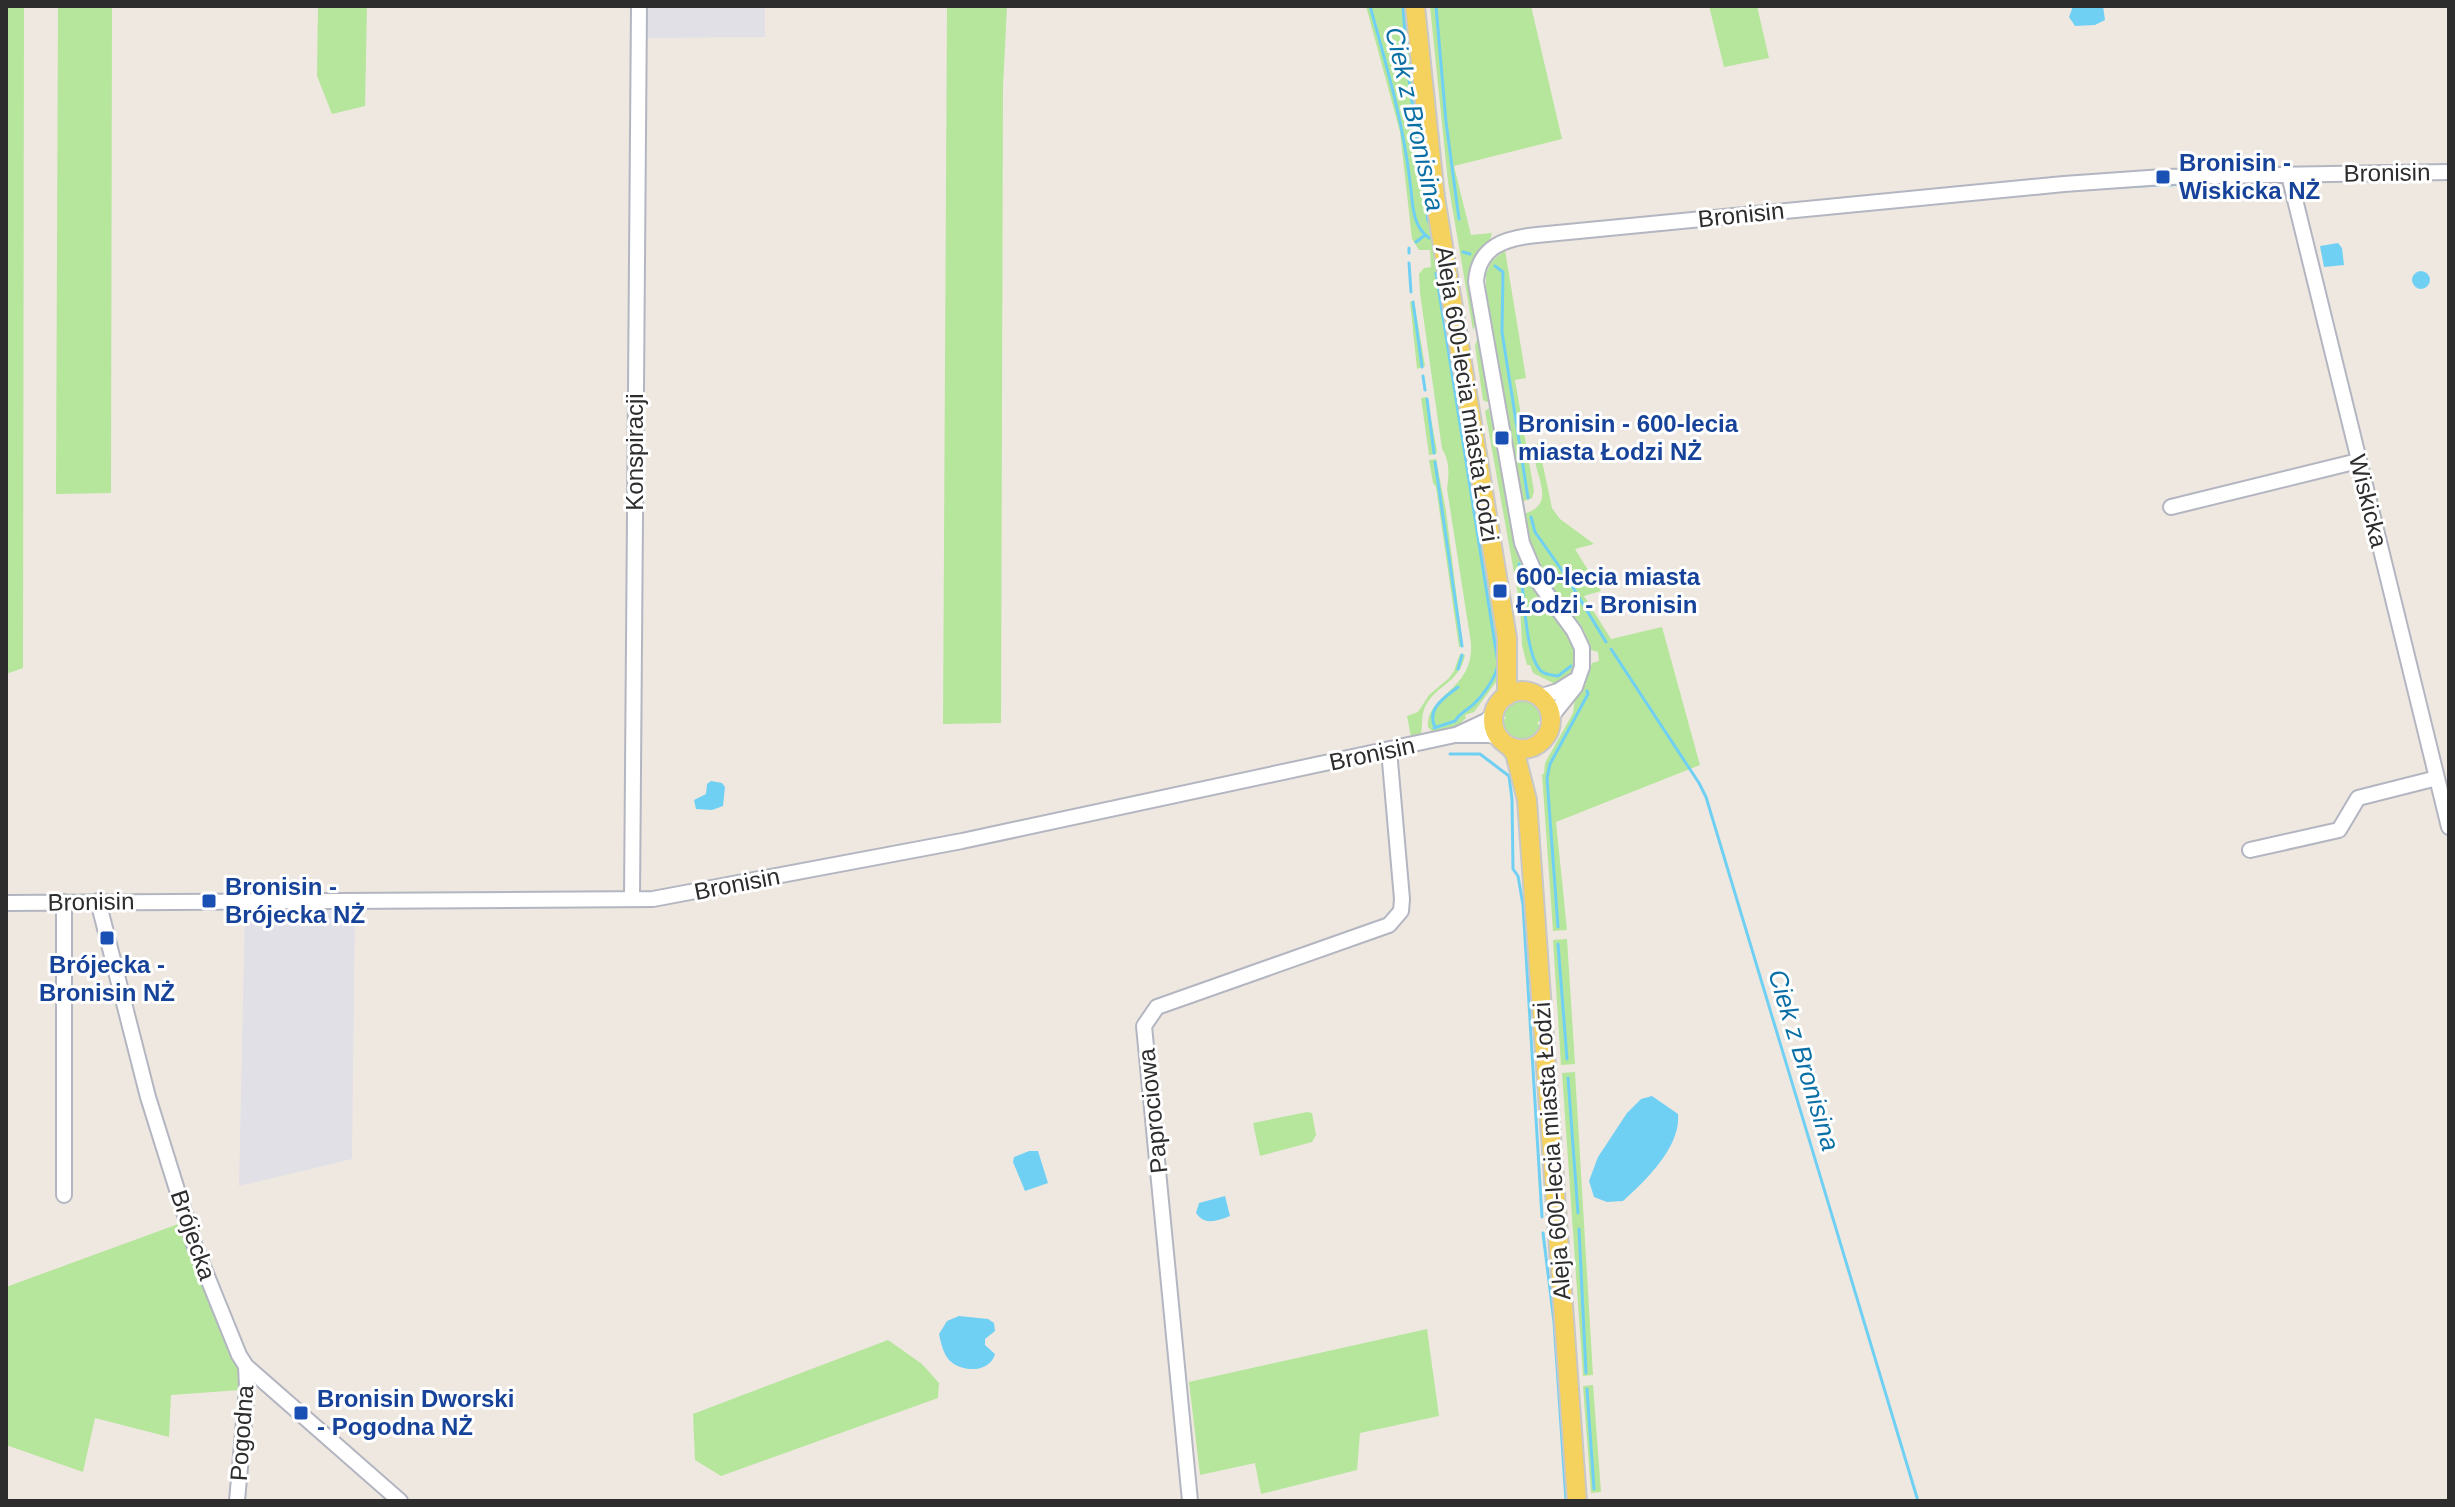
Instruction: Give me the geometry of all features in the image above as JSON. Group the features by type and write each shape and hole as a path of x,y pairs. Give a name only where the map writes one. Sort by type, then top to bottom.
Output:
{"main road":[{"name":"Aleja 600-lecia miasta Łodzi","path":"1415,6 1435,197 1507,638 1507,696"},
{"name":"Aleja 600-lecia miasta Łodzi","path":"1507,638 1534,694"},
{"path":"1519,691 1534,694 1546,703 1551,717 1549,731 1533,747 1517,748 1505,742 1495,728 1494,714 1507,696 1519,691"},
{"name":"Aleja 600-lecia miasta Łodzi","path":"1505,742 1519,765 1527,800 1577,1501"},
{"name":"Aleja 600-lecia miasta Łodzi","path":"1527,800 1533,747"}],"street":[{"name":"Konspiracji","path":"632,899 639,6"},
{"name":"Bronisin","path":"1578,678 1583,662 1580,643 1539,583 1526,556 1517,526 1476,288 1478,266 1497,243 1514,237 2023,187 2149,178 2449,172"},
{"name":"Wiskicka","path":"2289,175 2449,827"},
{"path":"2171,507 2358,461"},
{"path":"1534,694 1558,691 1578,678"},
{"path":"1551,717 1572,692 1578,678"},
{"name":"Bronisin","path":"6,903 632,899 671,896 962,841 1389,750 1455,735 1494,714"},
{"name":"Bronisin","path":"1455,735 1490,735 1505,742"},
{"name":"Paprociowa","path":"1190,1501 1144,1026 1157,1007 1389,925 1401,911 1402,899 1389,750"},
{"path":"2250,850 2339,830 2358,798 2437,778"},
{"name":"Brójecka","path":"98,901 148,1097 185,1217 239,1355 246,1366 400,1501"},
{"path":"64,902 64,1195"},
{"name":"Pogodna","path":"237,1501 246,1366"}],"shaded area":[{"path":"646,6 765,6 765,37 646,38"},
{"path":"245,906 355,907 352,1159 239,1186"}],"green space":[{"path":"6,6 24,6 23,668 6,674"},
{"path":"58,6 112,6 111,493 56,494"},
{"path":"318,6 367,6 365,106 332,114 317,76"},
{"path":"947,6 1007,6 1003,86 1001,723 943,724"},
{"path":"1366,6 1409,6 1471,458 1467,459 1471,487 1475,487 1502,674 1474,712 1465,715 1466,718 1457,726 1434,733 1428,727 1430,716 1465,672 1471,643 1447,489 1448,463 1442,449 1420,293 1419,274 1424,268 1431,267 1430,250 1419,250 1412,239 1400,132"},
{"path":"1422,6 1425,6 1447,211 1504,559 1446,224"},
{"path":"1430,6 1531,6 1562,139 1454,166 1471,235 1492,233 1470,271 1476,318 1473,330 1448,182"},
{"path":"1709,6 1757,6 1769,58 1724,67"},
{"path":"1505,250 1526,378 1515,380 1534,491 1532,498 1521,502 1486,286 1486,274 1491,262"},
{"path":"1414,301 1425,366 1417,369 1410,302"},
{"path":"1479,333 1491,401 1487,402 1483,400 1475,346"},
{"path":"1427,397 1437,451 1429,455 1421,398"},
{"path":"1489,408 1514,534 1575,647 1575,669 1570,679 1557,685 1533,673 1527,665 1522,645 1520,606 1485,411"},
{"path":"1538,442 1552,508 1560,519 1594,544 1575,549 1601,591 1584,596 1611,639 1662,627 1700,765 1556,822 1567,930 1553,931 1542,774 1573,713 1575,699 1585,685 1592,663 1599,661 1598,652 1591,650 1581,626 1543,573 1528,535 1523,514 1535,509 1541,501 1542,492 1535,461"},
{"path":"1436,459 1446,511 1463,647 1459,647 1436,487 1429,460"},
{"path":"1460,654 1465,655 1462,665 1429,700 1419,739 1412,742 1407,716 1418,712 1429,695 1449,678"},
{"path":"1518,699 1534,703 1543,719 1537,723 1542,728 1535,737 1524,742 1508,736 1500,722 1506,718 1502,713 1508,704"},
{"path":"1567,939 1575,1064 1561,1065 1553,940"},
{"path":"1575,1072 1593,1375 1583,1376 1562,1073"},
{"path":"1555,1074 1557,1074 1577,1379"},
{"path":"1312,1113 1316,1135 1312,1142 1260,1156 1253,1123"},
{"path":"181,1223 239,1368 240,1390 171,1395 169,1437 95,1418 83,1472 6,1445 6,1287"},
{"path":"1427,1329 1439,1416 1360,1433 1357,1470 1261,1494 1255,1463 1200,1475 1189,1382"},
{"path":"888,1340 922,1364 939,1383 938,1398 721,1476 695,1460 693,1414"},
{"path":"1593,1385 1601,1492 1591,1493 1583,1386"}],"water":[{"path":"2073,6 2103,6 2105,20 2095,25 2075,26 2069,17"},
{"path":"2338,243 2342,248 2344,265 2324,267 2320,246"},
{"path":"2417,271 2425,271 2430,280 2428,287 2417,289 2412,284 2412,276"},
{"path":"711,781 722,783 725,787 723,806 712,810 696,809 694,800 706,794 707,784"},
{"path":"1652,1096 1678,1114 1674,1139 1668,1151 1623,1201 1607,1202 1594,1197 1589,1181 1598,1157 1627,1113 1641,1099"},
{"path":"1038,1151 1048,1183 1025,1191 1013,1162 1014,1157"},
{"path":"1225,1196 1230,1216 1207,1221 1196,1213 1199,1203"},
{"path":"959,1316 988,1319 994,1323 995,1331 985,1339 985,1345 995,1354 988,1365 968,1369 947,1357 939,1334 947,1321"}],"waterway":[{"name":"Ciek z Bronisina","path":"1370,6 1398,115 1414,213 1419,227 1429,238"},
{"path":"1403,6 1407,65 1428,221"},
{"path":"1436,6 1446,122 1459,219"},
{"path":"2168,185 2185,184"},
{"path":"2123,187 2159,185"},
{"path":"1416,242 1425,235"},
{"path":"1409,248 1409,253"},
{"name":"Ciek z Bronisina","path":"1463,252 1470,254"},
{"path":"1409,263 1411,292"},
{"name":"Ciek z Bronisina","path":"1495,266 1503,272 1502,332 1528,498"},
{"path":"1434,728 1455,721 1474,704 1492,681 1498,663 1436,273"},
{"path":"1413,302 1422,367"},
{"path":"1423,376 1425,390"},
{"path":"1427,399 1434,453"},
{"path":"1435,462 1462,646"},
{"name":"Ciek z Bronisina","path":"1531,517 1535,532 1606,642"},
{"path":"1519,564 1528,635 1535,661 1542,672 1558,676 1571,666"},
{"name":"Ciek z Bronisina","path":"1611,649 1706,797 1918,1501"},
{"path":"1458,669 1462,655"},
{"path":"1435,727 1435,709 1458,687"},
{"path":"1558,927 1547,778 1550,764 1587,691"},
{"path":"1450,754 1480,754 1509,776 1513,869 1518,876 1523,905 1542,1217"},
{"path":"1558,944 1567,1059"},
{"path":"1568,1078 1578,1213"},
{"path":"1579,1229 1586,1373"},
{"path":"1543,1233 1554,1322 1566,1501"},
{"path":"1587,1389 1594,1489"}],"place":[{"name":"Bronisin - Wiskicka NŻ","path":"2163,177"},
{"name":"Bronisin - 600-lecia miasta Łodzi NŻ","path":"1502,438"},
{"name":"600-lecia miasta Łodzi - Bronisin","path":"1500,591"},
{"name":"Bronisin - Brójecka NŻ","path":"209,901"},
{"name":"Brójecka - Bronisin NŻ","path":"107,938"},
{"name":"Bronisin Dworski - Pogodna NŻ","path":"301,1413"}]}
